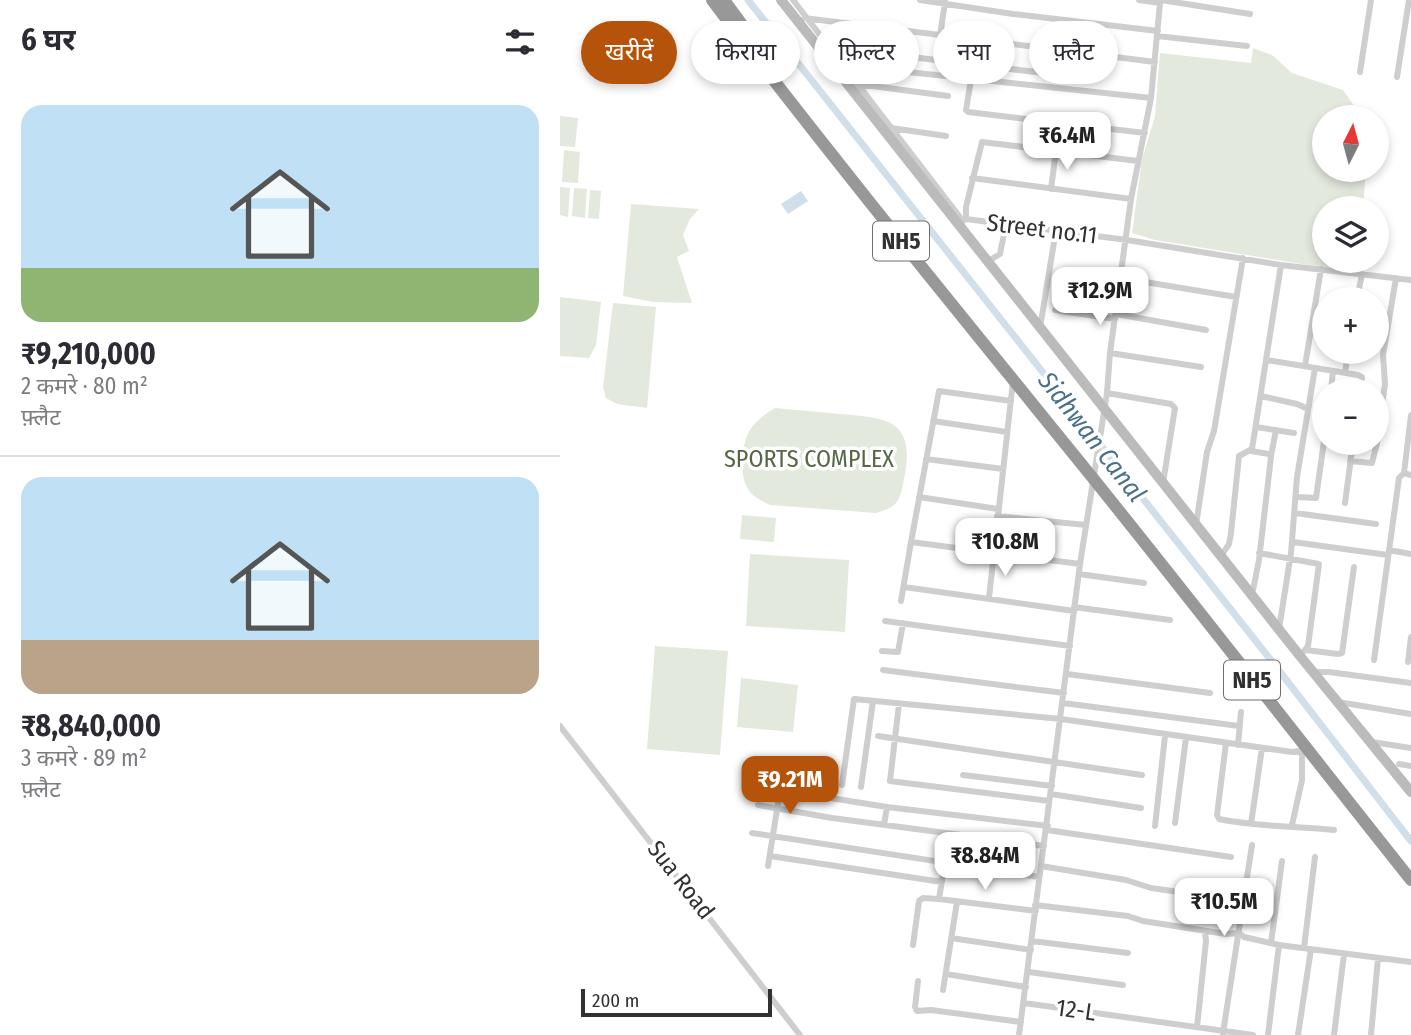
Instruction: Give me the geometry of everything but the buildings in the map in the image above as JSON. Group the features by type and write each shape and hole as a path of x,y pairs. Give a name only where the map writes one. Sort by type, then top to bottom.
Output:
{"highway":[{"name":"NH5","path":"712,0 812,131 1013,380 1095,471 1305,751 1411,880"},
{"name":"NH5","path":"724,0 810,116 1411,868"}],"street":[{"path":"781,0 962,221"},
{"path":"793,0 814,30"},
{"path":"922,0 1247,46"},
{"path":"1139,0 1250,14"},
{"path":"1360,72 1371,0"},
{"path":"1398,77 1409,0"},
{"path":"1019,1035 1080,564 1107,393 1131,199 1151,98 1161,1"},
{"path":"942,21 945,2"},
{"path":"804,18 933,35"},
{"path":"1118,57 1155,62"},
{"path":"919,58 1029,71"},
{"path":"857,84 948,96"},
{"path":"857,84 962,221 987,262 1104,412 1279,629 1303,653 1314,673 1411,792"},
{"path":"970,84 967,111 1145,133"},
{"path":"1011,84 1151,98"},
{"path":"891,128 946,136"},
{"path":"962,221 980,144 984,141 1138,161"},
{"path":"1051,189 1056,151"},
{"path":"972,178 1131,199"},
{"name":"Street no.11","path":"962,221 1056,230 1312,268"},
{"path":"987,262 1000,254 1006,224"},
{"path":"1040,328 1056,230"},
{"path":"1196,525 1206,452 1214,432 1243,258"},
{"path":"1251,451 1281,265"},
{"path":"1067,273 1121,278 1236,297"},
{"path":"1305,366 1320,273"},
{"name":"Street no.11","path":"1354,273 1411,281"},
{"path":"1359,287 1362,274"},
{"path":"1385,378 1383,355 1396,278"},
{"path":"1055,310 1206,330"},
{"path":"1110,354 1201,367"},
{"path":"1267,360 1361,378"},
{"path":"1345,373 1346,364"},
{"path":"1279,629 1293,542 1297,477 1315,368"},
{"path":"1333,378 1334,371"},
{"path":"989,598 1013,380"},
{"path":"901,601 938,394 942,390 1011,401"},
{"path":"1107,393 1171,404 1175,408 1163,483"},
{"path":"1261,396 1308,409"},
{"path":"1374,660 1399,478 1408,474 1411,415"},
{"path":"933,421 1007,432"},
{"path":"1256,427 1294,433"},
{"path":"1252,595 1270,456 1276,430"},
{"path":"1221,556 1229,544 1231,533 1239,456 1251,451 1270,456"},
{"path":"1297,496 1316,497 1322,455"},
{"path":"1345,503 1351,455"},
{"path":"1350,461 1372,463 1374,455"},
{"path":"926,459 1003,469"},
{"path":"919,496 998,513 1086,525"},
{"path":"1295,513 1376,524"},
{"path":"911,542 1080,564"},
{"path":"1293,542 1411,554"},
{"path":"1259,552 1319,564 1303,653"},
{"path":"1303,653 1342,653 1354,567"},
{"path":"1079,574 1144,583"},
{"path":"904,587 1171,620"},
{"path":"886,621 1070,646"},
{"path":"882,651 898,652 903,623"},
{"path":"1408,662 1411,637"},
{"path":"883,670 1065,693"},
{"path":"1314,673 1329,672 1411,683"},
{"path":"1067,674 1210,693"},
{"path":"842,785 854,699 1061,719 1165,736 1305,751 1292,825"},
{"path":"861,787 873,701"},
{"path":"1338,702 1411,714"},
{"path":"899,704 890,781 1141,808"},
{"path":"1063,704 1239,726"},
{"path":"1238,745 1241,712"},
{"name":"Sua Road","path":"560,726 800,1035"},
{"path":"878,736 1142,775"},
{"path":"1155,827 1165,736"},
{"path":"1175,823 1186,738"},
{"path":"1226,743 1218,817 1251,824 1334,830"},
{"path":"1372,743 1411,748"},
{"path":"1251,824 1262,748"},
{"path":"1399,764 1411,766"},
{"path":"963,775 1052,786"},
{"path":"761,787 1231,857"},
{"path":"768,866 780,791"},
{"path":"758,805 1044,846"},
{"path":"884,825 887,807"},
{"path":"752,833 1040,877"},
{"path":"1224,1033 1252,845"},
{"path":"770,856 942,882"},
{"path":"1298,1035 1315,857"},
{"path":"1271,943 1282,861"},
{"path":"939,899 945,863"},
{"path":"1041,866 1126,880 1151,888 1228,899"},
{"path":"913,945 920,898 1128,916 1205,931 1239,933 1244,937 1271,943 1411,962"},
{"path":"943,990 957,902"},
{"path":"1197,1027 1205,931"},
{"path":"951,939 1031,950"},
{"path":"1032,941 1128,953"},
{"path":"1268,1035 1279,944"},
{"path":"1334,1035 1344,954"},
{"path":"1371,1035 1378,958"},
{"path":"1029,972 1123,985"},
{"path":"946,974 1026,987"},
{"path":"918,981 915,1007 917,1010 1021,1022"},
{"name":"12-L","path":"1024,1003 1253,1035"}],"green space":[{"path":"1253,48 1272,55 1292,73 1343,90 1354,105 1312,105 1312,182 1365,182 1364,196 1312,196 1312,265 1155,240 1132,233 1142,159 1155,116 1160,53 1251,63"},
{"path":"560,116 578,118 575,147 560,146"},
{"path":"564,150 580,152 578,183 562,182"},
{"path":"560,187 570,188 568,217 560,215"},
{"path":"574,188 587,189 585,218 572,216"},
{"path":"590,190 601,191 599,219 588,218"},
{"path":"631,204 699,209 690,219 683,235 689,251 677,257 692,303 653,302 623,296"},
{"path":"560,297 601,302 596,345 589,358 560,356"},
{"path":"613,303 656,307 647,408 617,404 606,398 603,387"},
{"name":"SPORTS COMPLEX","path":"775,408 872,418 895,426 906,445 907,459 903,487 897,502 876,513 770,505 755,497 748,489 743,476 745,443 755,423"},
{"path":"742,515 776,518 774,542 740,539"},
{"path":"750,554 849,560 845,632 746,626"},
{"path":"655,646 728,651 720,755 647,749"},
{"path":"741,678 798,685 793,732 737,727"}],"shaded area":[{"path":"801,191 808,201 788,214 781,204"}],"waterway":[{"name":"Sidhwan Canal","path":"748,0 1411,841"}]}
